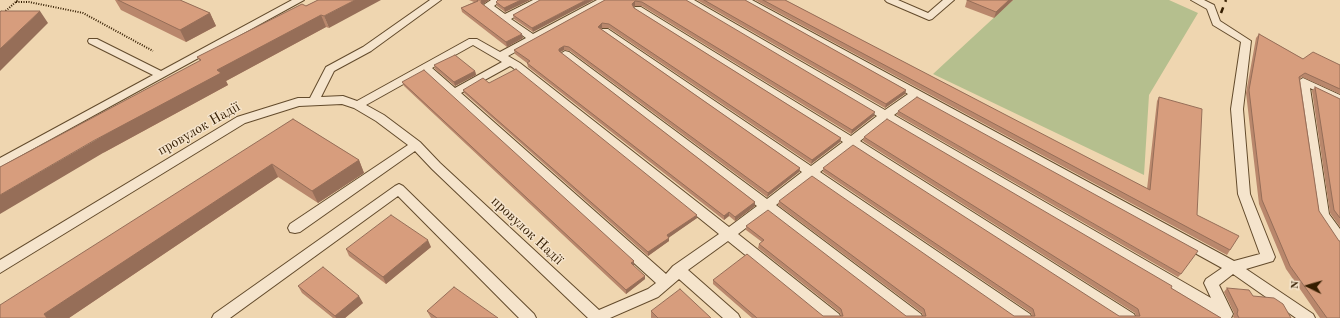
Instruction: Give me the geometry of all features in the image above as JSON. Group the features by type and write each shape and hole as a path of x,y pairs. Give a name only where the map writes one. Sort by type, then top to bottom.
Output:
{"lane":[{"path":"0,163 299,0"},
{"path":"314,101 330,69 367,49 436,0"},
{"path":"497,0 488,6 533,39"},
{"path":"505,18 540,0"},
{"path":"453,93 533,39 604,0"},
{"path":"687,0 1227,316"},
{"path":"745,0 1233,267 1308,318"},
{"path":"890,0 929,17 949,0"},
{"path":"1196,0 1211,7 1216,23 1246,41 1237,109 1244,194 1268,257 1233,267 1211,283 1227,316"},
{"path":"638,9 851,141 1129,318"},
{"path":"605,31 1025,318"},
{"path":"93,41 161,75"},
{"path":"358,105 473,41 504,59 729,234 834,318"},
{"path":"565,54 916,318"},
{"path":"425,67 666,283"},
{"path":"1340,99 1303,81 1323,214 1340,238"},
{"path":"597,317 652,293 666,283 678,270 767,206 851,141 917,93"},
{"name":"провулок Надії","path":"0,267 241,120 298,102 343,100 358,105 380,118 416,145 436,166 597,317"},
{"path":"295,228 416,145"},
{"path":"220,318 399,189 528,318"},
{"path":"678,270 733,318"}],"path":[{"path":"0,16 17,1 83,13 153,51"}],"green space":[{"path":"1013,0 1169,0 1198,13 1149,95 1144,175 933,74"}],"building":[{"path":"118,0 180,0 210,13 180,30"},
{"path":"318,0 355,0 324,16 321,15 217,70 221,73 93,141 0,195 0,167 201,60 197,57 302,4 306,6"},
{"path":"477,0 482,0 481,3 522,34 506,42 461,8 478,1"},
{"path":"498,0 521,0 504,8 496,2"},
{"path":"540,0 586,0 532,28 513,15"},
{"path":"605,0 686,0 875,112 852,130 642,2 635,1 632,4 634,8 841,138 812,160 609,24 602,23 598,27 800,168 768,193 569,47 564,46 559,49 559,51 755,202 735,217 729,212 724,216 527,63 530,61 514,50"},
{"path":"704,0 745,0 906,90 886,104"},
{"path":"763,0 785,0 1150,190 1159,97 1202,109 1197,215 1239,236 1230,250"},
{"path":"967,0 1009,0 996,12"},
{"path":"1,11 40,11 0,49"},
{"path":"1259,34 1303,59 1313,52 1340,65 1340,89 1305,73 1299,77 1319,211 1340,241 1340,318 1327,318 1290,266 1262,200 1249,90"},
{"path":"455,55 475,71 454,82 434,65"},
{"path":"516,69 697,215 667,235 669,238 648,252 463,90 483,78 489,83"},
{"path":"424,70 634,261 631,263 645,276 626,290 402,82"},
{"path":"1315,87 1340,99 1340,218 1334,210"},
{"path":"917,97 1198,251 1181,274 898,111"},
{"path":"293,119 359,160 312,191 272,164 44,314 47,318 0,318 0,305"},
{"path":"887,119 1172,286 1171,288 1221,318 757,318 713,280 747,254 823,316 843,316 841,309 759,244 764,240 746,226 768,210 906,316 926,316 924,309 779,201 812,176 1014,316 1035,316 1033,309 823,168 853,145 1119,316 1140,316 1138,309 864,137"},
{"path":"391,215 428,240 383,277 346,249"},
{"path":"323,267 359,296 335,316 298,286"},
{"path":"454,287 498,318 437,318 427,311"},
{"path":"1227,288 1249,290 1253,296 1274,298 1283,304 1291,318 1239,318 1237,314 1238,310"},
{"path":"680,289 711,318 658,318 651,311"}],"railway":[{"path":"1221,13 1226,0"}]}
